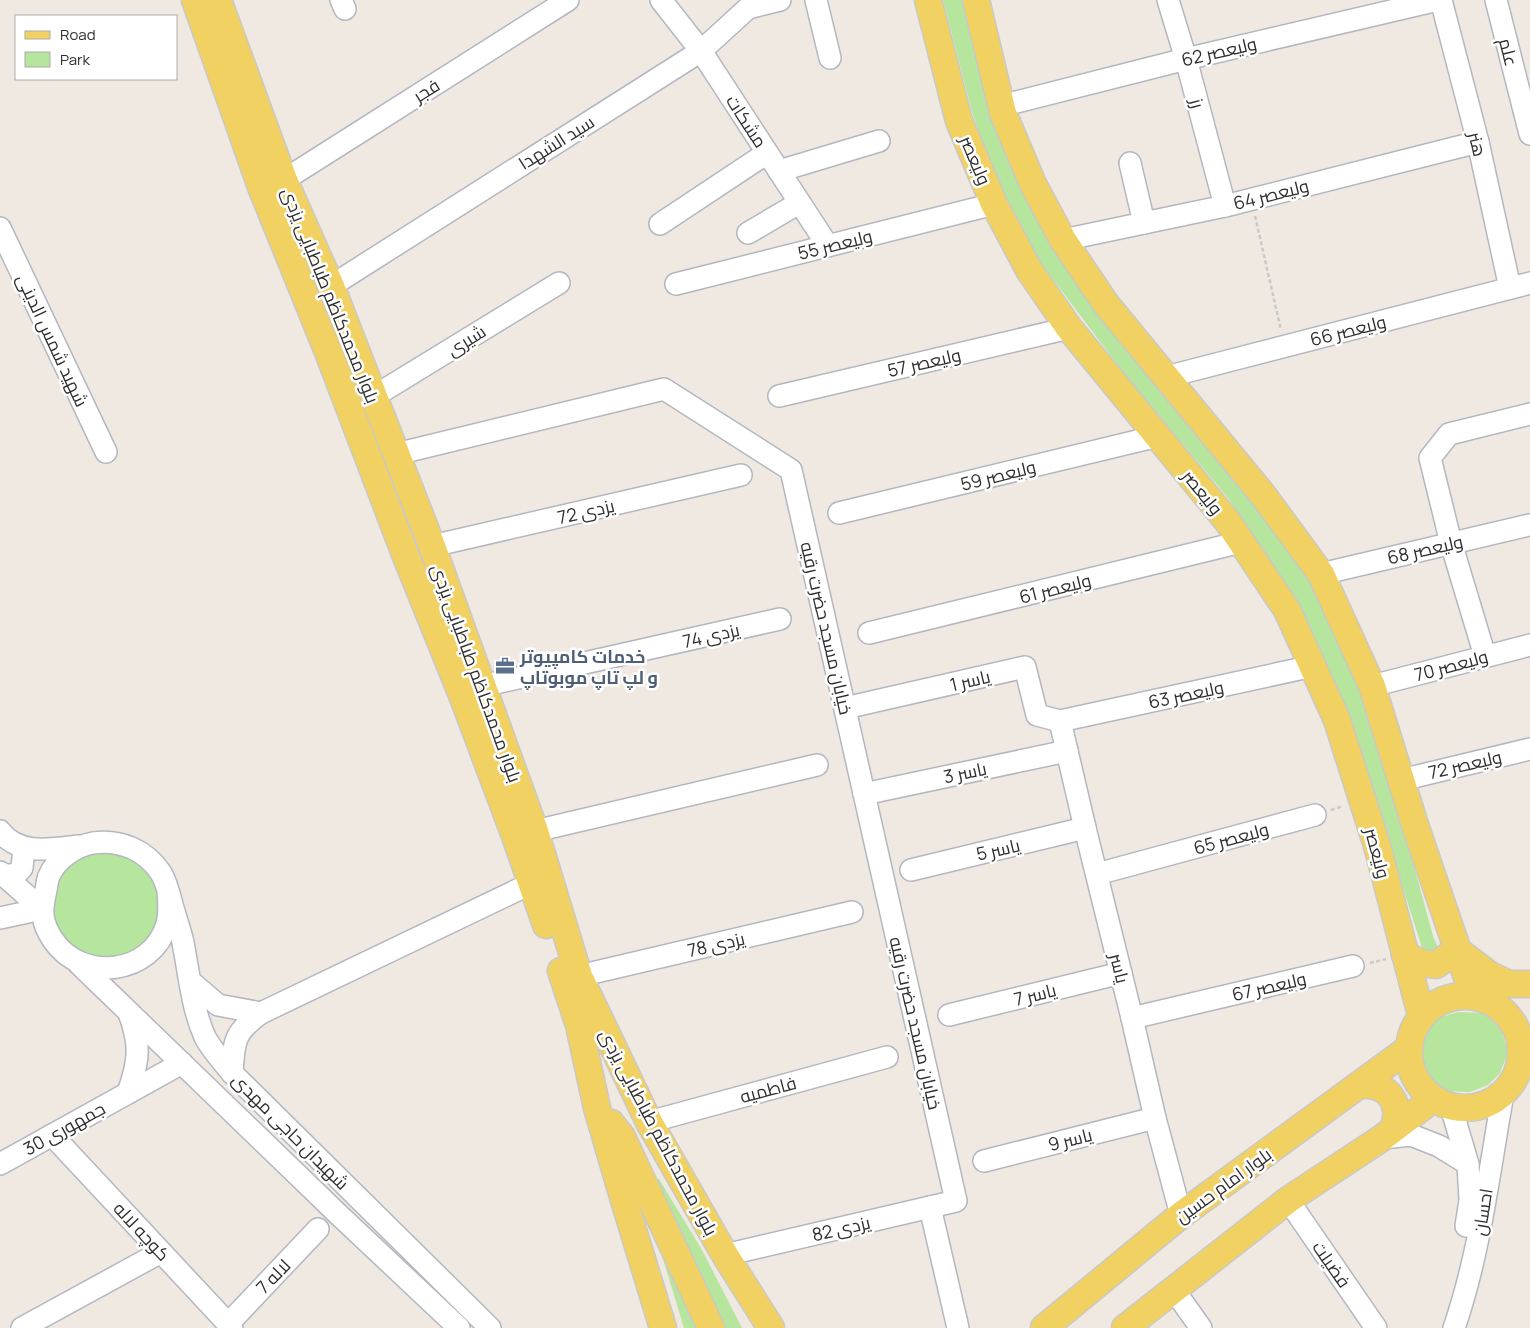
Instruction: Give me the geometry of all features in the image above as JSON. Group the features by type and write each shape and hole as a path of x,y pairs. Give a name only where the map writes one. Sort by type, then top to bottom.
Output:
{"main road":[{"name":"بلوار محمدکاظم طباطبایی یزدی","path":"195,0 230,66 240,94 261,187 328,352 405,554 462,695 532,883 579,1025 597,1108 663,1328"},
{"name":"بلوار محمدکاظم طباطبایی یزدی","path":"218,0 230,66"},
{"name":"ولیعصر","path":"928,0 959,121 994,204 1030,270 1069,328 1228,522 1287,610 1337,720 1364,800 1421,1015"},
{"path":"976,0 1001,106 1033,184 1063,240 1106,304 1263,495 1321,574 1372,686 1472,996"},
{"name":"بلوار محمدکاظم طباطبایی یزدی","path":"240,94 284,180 331,286 432,546 534,831 579,976 649,1122 725,1255 772,1328"},
{"path":"1405,955 1421,963 1436,966 1457,950"},
{"path":"1457,950 1490,975 1509,984 1530,984"},
{"path":"1453,996 1472,996 1491,1001 1506,1012 1516,1027 1525,1055 1514,1079 1503,1094 1488,1104 1470,1108 1442,1103 1420,1086 1410,1069 1408,1050 1411,1032 1421,1015 1436,1003 1453,996"},
{"path":"1506,1012 1530,998"},
{"name":"بلوار امام حسین","path":"1044,1328 1181,1215 1408,1050"},
{"path":"1359,1085 1370,1084 1381,1088 1390,1096 1396,1106 1397,1117 1388,1133"},
{"path":"1125,1328 1288,1200 1388,1133 1442,1103"},
{"path":"597,1108 615,1126 622,1137 711,1328"}],"street":[{"name":"فجر","path":"284,180 568,0"},
{"name":"مشکات","path":"662,0 700,51 828,246"},
{"name":"سید الشهدا","path":"331,286 700,51 747,4 780,0"},
{"path":"816,0 830,58"},
{"name":"رز","path":"1168,0 1186,59 1225,206"},
{"name":"ولیعصر 62","path":"1001,106 1186,59 1439,0"},
{"name":"هنر","path":"1439,0 1520,286"},
{"name":"علم","path":"1496,0 1530,134"},
{"path":"779,171 879,141"},
{"name":"ولیعصر 64","path":"1063,240 1251,200 1478,142"},
{"path":"660,224 767,153"},
{"path":"1130,163 1144,223"},
{"path":"748,233 799,202"},
{"name":"ولیعصر 55","path":"676,284 994,204"},
{"name":"شهید شمس الدینی","path":"0,228 106,452"},
{"name":"شیری","path":"373,397 559,283"},
{"name":"ولیعصر 66","path":"1166,377 1520,286"},
{"name":"ولیعصر 57","path":"780,396 1069,328"},
{"name":"خیابان مسجد حضرت رقیه","path":"396,454 664,389 790,470 956,1201"},
{"path":"1485,656 1451,543 1430,458 1449,434 1530,414"},
{"name":"ولیعصر 59","path":"839,513 1158,436"},
{"name":"یزدی 72","path":"432,546 741,475"},
{"name":"ولیعصر 68","path":"1321,574 1529,525"},
{"name":"ولیعصر 61","path":"869,633 1241,542"},
{"name":"یزدی 74","path":"482,686 780,619"},
{"name":"ولیعصر 70","path":"1372,686 1530,645"},
{"name":"ولیعصر 63","path":"1060,722 1312,666"},
{"name":"یاسر 1","path":"845,708 1025,668 1037,715 1060,722"},
{"name":"یاسر","path":"1060,722 1155,1118 1181,1215"},
{"name":"ولیعصر 72","path":"1401,780 1530,749"},
{"name":"یاسر 3","path":"864,794 1067,750"},
{"path":"534,831 817,765"},
{"name":"ولیعصر 65","path":"1097,874 1315,815"},
{"name":"یاسر 5","path":"911,870 1084,828"},
{"path":"0,832 24,848 46,850 86,844 112,842 121,843 137,850 151,860 162,874 168,890 170,908 167,925 159,941 143,957 121,967 98,969 77,962 59,949 47,931 42,909 49,876 64,856 86,844"},
{"path":"1,873 15,875 22,868 24,848"},
{"path":"1,873 42,909"},
{"path":"232,1073 233,1048 239,1031 261,1013 532,883"},
{"name":"شهیدان حاجی مهدی","path":"168,890 182,938 190,982 205,1038 232,1073 490,1328"},
{"path":"0,918 42,909"},
{"name":"یزدی 78","path":"579,976 852,912"},
{"name":"شهیدان حاجی مهدی","path":"77,962 459,1328"},
{"name":"ولیعصر 67","path":"1132,1018 1353,966"},
{"name":"یاسر 7","path":"949,1015 1120,973"},
{"path":"190,982 218,1005 261,1013"},
{"path":"128,1011 136,1032 138,1056 136,1071 128,1093"},
{"name":"فاطمیه","path":"649,1122 887,1057"},
{"name":"جمهوری 30","path":"0,1164 182,1063"},
{"name":"احسان","path":"1454,1328 1463,1302 1478,1238 1503,1094"},
{"name":"احسان","path":"1438,1328 1449,1298 1464,1242 1470,1200 1468,1164 1442,1103"},
{"name":"یاسر 9","path":"984,1161 1155,1118"},
{"path":"1388,1133 1411,1135 1439,1146 1468,1164"},
{"name":"کوچه لاله","path":"52,1134 230,1326"},
{"name":"فضیلت","path":"1288,1200 1376,1328"},
{"name":"یزدی 82","path":"725,1255 956,1201"},
{"path":"930,1208 958,1328"},
{"name":"لاله 7","path":"230,1326 318,1229"},
{"path":"22,1328 161,1252"},
{"path":"1174,1290 1201,1328"}],"path":[{"path":"1251,200 1285,346"},
{"path":"1315,815 1364,800"},
{"path":"1353,966 1405,955"}],"green space":[{"path":"943,0 967,0 1007,151 1265,512 1316,590 1363,691 1386,763 1433,936 1440,952 1424,954 1338,691 1296,598 1228,498 1126,376 1043,266 998,188 972,112"},
{"path":"101,848 142,861 160,892 158,932 135,956 77,962 54,932 49,901 64,866"},
{"path":"1458,1012 1485,1013 1501,1029 1508,1053 1500,1073 1488,1085 1470,1092 1443,1091 1427,1076 1419,1055 1422,1034 1437,1018"},
{"path":"659,1179 702,1250 742,1328 684,1328 647,1206 642,1183"}],"place":[{"name":"خدمات کامپیوتر و لپ تاپ موبوتاپ","path":"505,666"}]}
